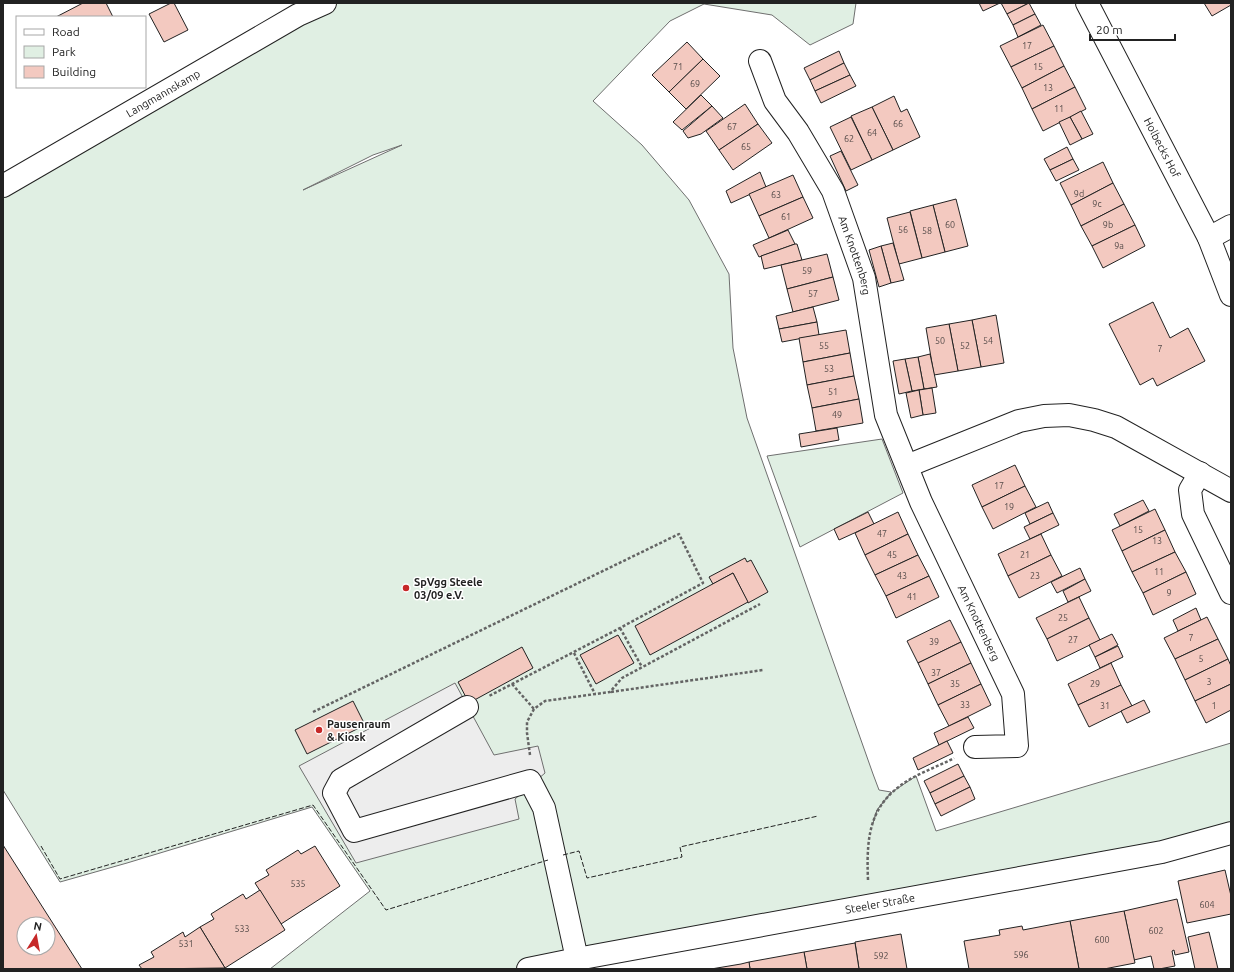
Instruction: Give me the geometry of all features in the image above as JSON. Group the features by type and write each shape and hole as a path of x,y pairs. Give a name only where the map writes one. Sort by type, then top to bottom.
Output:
{"street":[{"name":"Langmannskamp","path":"3,186 298,15 325,3"},
{"name":"Holbecks Hof","path":"1087,3 1209,238 1231,295"},
{"name":"Am Knottenberg","path":"760,61 775,101 798,132 833,191 864,278 886,415 921,502 1013,694 1017,746 975,747"},
{"path":"1209,238 1231,226"},
{"path":"907,466 1018,421 1044,416 1069,415 1094,420 1116,427 1231,491"},
{"path":"1200,474 1190,490 1193,514 1231,593"},
{"path":"467,707 341,780 334,793 354,831 530,781 544,808 577,959"},
{"name":"Steeler Straße","path":"528,969 1162,852 1231,833"}],"path":[{"path":"313,712 679,534 703,584 574,653 467,707"},
{"path":"610,692 622,678 642,666 760,604"},
{"path":"620,628 642,666"},
{"path":"574,653 595,694"},
{"path":"530,781 530,747 527,733 528,722 534,709 545,701 763,670"},
{"path":"512,684 534,709"},
{"path":"869,906 867,868 868,837 877,810 891,792 914,777 975,747"}],"green space":[{"name":"SpVgg Steele 03/09 e.V.","path":"330,3 856,3 853,24 810,45 772,15 704,4 670,21 593,101 642,145 689,200 729,274 733,348 747,418 879,790 891,792 877,810 892,792 916,776 936,831 1231,743 1231,831 526,969 270,969 370,891 312,807 60,882 3,790 3,190","holes":["402,145 303,190 373,155"]},
{"path":"882,439 903,493 800,547 767,456"}],"shaded area":[{"path":"455,683 494,755 538,746 545,773 515,799 519,819 356,863 299,766"}],"building":[{"path":"83,3 106,3 112,16 58,16"},
{"path":"171,3 174,3 188,30 164,42 149,14"},
{"path":"979,3 1000,3 983,11"},
{"path":"1001,3 1029,3 1007,14"},
{"path":"1029,3 1035,14 1013,25 1007,14"},
{"path":"1204,3 1231,3 1231,5 1212,16"},
{"path":"1035,14 1041,25 1018,37 1013,25"},
{"path":"1043,25 1054,46 1011,67 1000,46"},
{"path":"687,42 703,59 669,92 652,75"},
{"path":"1054,46 1064,66 1022,88 1011,67"},
{"path":"839,51 844,63 810,80 804,68"},
{"path":"703,59 720,76 686,109 669,92"},
{"path":"844,63 850,75 815,91 810,80"},
{"path":"1064,66 1075,87 1032,109 1022,88"},
{"path":"850,75 856,86 821,103 815,91"},
{"path":"1075,87 1086,109 1043,131 1032,109"},
{"path":"701,95 712,106 682,130 673,122"},
{"path":"894,96 901,112 907,109 920,137 893,150 872,107"},
{"path":"745,104 758,124 719,150 706,131"},
{"path":"712,106 723,118 701,134 688,138 683,131"},
{"path":"872,107 893,150 872,160 851,116"},
{"path":"1081,111 1093,134 1082,139 1070,117"},
{"path":"851,117 872,160 851,170 830,127"},
{"path":"1070,117 1082,139 1070,145 1059,122"},
{"path":"758,124 772,143 733,170 719,150"},
{"path":"1067,147 1073,159 1050,170 1044,159"},
{"path":"841,151 858,185 846,191 830,156"},
{"path":"1073,159 1079,170 1056,181 1050,170"},
{"path":"1103,162 1113,183 1071,205 1060,183"},
{"path":"760,172 766,187 731,203 726,191"},
{"path":"793,175 803,197 759,216 749,194"},
{"path":"1113,183 1124,204 1081,226 1071,205"},
{"path":"803,197 813,218 769,238 759,216"},
{"path":"956,199 968,246 945,252 933,205"},
{"path":"1124,204 1135,225 1092,246 1081,226"},
{"path":"933,205 945,252 922,258 910,211"},
{"path":"910,212 922,258 899,264 887,218"},
{"path":"1135,225 1145,246 1103,268 1092,246"},
{"path":"788,230 795,244 759,257 753,245"},
{"path":"893,243 904,280 891,283 881,246"},
{"path":"797,244 802,260 764,269 761,256"},
{"path":"881,246 891,283 879,287 869,250"},
{"path":"827,254 833,277 787,289 781,265"},
{"path":"833,277 839,300 793,312 787,289"},
{"path":"1153,302 1170,338 1188,328 1205,361 1157,386 1153,378 1140,385 1109,324"},
{"path":"813,307 817,322 779,329 776,316"},
{"path":"996,315 1004,363 981,367 972,320"},
{"path":"972,320 981,367 958,371 949,324"},
{"path":"817,322 819,335 782,342 779,329"},
{"path":"949,324 958,371 934,375 926,328"},
{"path":"846,330 850,353 803,362 799,338"},
{"path":"850,353 854,376 807,385 803,362"},
{"path":"930,354 937,387 924,389 918,357"},
{"path":"918,357 924,389 912,391 905,359"},
{"path":"905,359 912,391 899,394 893,361"},
{"path":"854,376 859,399 812,408 807,385"},
{"path":"932,388 936,413 923,415 919,390"},
{"path":"919,390 923,415 911,418 906,393"},
{"path":"859,399 863,423 816,431 812,408"},
{"path":"837,428 839,440 801,447 799,434"},
{"path":"1015,465 1025,486 982,507 972,485"},
{"path":"1025,486 1036,507 993,529 982,507"},
{"path":"1143,500 1149,511 1120,526 1114,514"},
{"path":"1048,502 1053,513 1030,524 1025,513"},
{"path":"1155,509 1165,530 1122,551 1112,530"},
{"path":"868,512 874,524 839,540 834,529"},
{"path":"898,512 908,534 865,555 855,533"},
{"path":"1053,513 1059,525 1030,539 1024,527"},
{"path":"1165,530 1175,552 1132,572 1122,551"},
{"path":"908,534 918,555 875,575 865,555"},
{"path":"1041,534 1051,555 1008,576 998,554"},
{"path":"1175,552 1186,572 1143,593 1132,572"},
{"path":"918,555 929,576 886,596 875,575"},
{"path":"1051,555 1062,576 1019,598 1008,576"},
{"path":"745,558 747,562 751,560 768,592 748,603 733,573 713,584 709,577"},
{"path":"1080,568 1085,579 1057,593 1051,582"},
{"path":"1186,572 1196,594 1153,615 1143,593"},
{"path":"733,573 748,602 650,655 635,626"},
{"path":"929,576 939,597 896,618 886,596"},
{"path":"1085,579 1091,591 1068,602 1063,591"},
{"path":"1079,597 1089,618 1047,639 1036,618"},
{"path":"1196,608 1201,620 1178,631 1173,620"},
{"path":"1207,617 1218,639 1175,659 1164,638"},
{"path":"1089,618 1100,640 1057,661 1047,639"},
{"path":"950,620 961,642 918,663 907,641"},
{"path":"1112,634 1118,645 1095,657 1089,645"},
{"path":"618,635 634,663 596,684 580,655"},
{"path":"1218,639 1228,659 1185,680 1175,659"},
{"path":"961,642 971,663 928,684 918,663"},
{"path":"1118,646 1123,657 1100,668 1095,657"},
{"path":"522,647 533,668 469,703 458,682"},
{"path":"1228,659 1231,666 1231,684 1195,701 1185,680"},
{"path":"971,663 981,684 938,705 928,684"},
{"path":"1111,663 1121,685 1078,705 1068,684"},
{"path":"981,684 991,705 949,726 938,705"},
{"path":"1231,684 1231,710 1206,723 1195,701"},
{"path":"1121,685 1132,706 1089,727 1078,705"},
{"path":"1144,700 1150,712 1127,723 1121,711"},
{"path":"353,701 365,725 307,754 295,730"},
{"path":"968,717 974,728 939,745 934,733"},
{"path":"947,741 953,753 918,770 913,758"},
{"path":"958,764 964,776 930,793 924,781"},
{"path":"964,776 970,787 935,804 930,793"},
{"path":"970,787 975,799 941,816 935,804"},
{"path":"3,845 48,916 16,916 16,956 56,956 56,928 82,969 3,969"},
{"path":"315,846 340,886 281,924 255,883 269,875 266,870 298,850 301,854"},
{"path":"1225,870 1231,896 1231,914 1187,923 1178,881"},
{"path":"260,890 285,930 225,968 200,927 214,919 211,914 243,894 246,899"},
{"path":"1177,899 1189,952 1175,955 1174,950 1172,951 1175,966 1159,969 1154,969 1151,956 1134,960 1124,911"},
{"path":"1124,911 1135,963 1104,969 1079,969 1070,921"},
{"path":"1070,921 1079,969 969,969 964,941 1000,935 999,930 1022,926 1023,930"},
{"path":"200,927 225,968 142,969 139,965 154,957 151,952 183,932 185,937"},
{"path":"1209,932 1218,969 1195,969 1188,937"},
{"path":"901,934 907,969 859,969 855,942"},
{"path":"855,943 859,969 807,969 804,952"},
{"path":"804,952 807,969 750,969 749,962"},
{"path":"749,962 750,969 711,969 741,964"}],"fence":[{"path":"41,846 60,879 313,805 386,910 548,860"},
{"path":"563,855 579,851 587,878 682,857 680,847 818,816"}],"place":[{"name":"SpVgg Steele 03/09 e.V.","path":"406,588"},
{"name":"Pausenraum & Kiosk","path":"319,730"}]}
